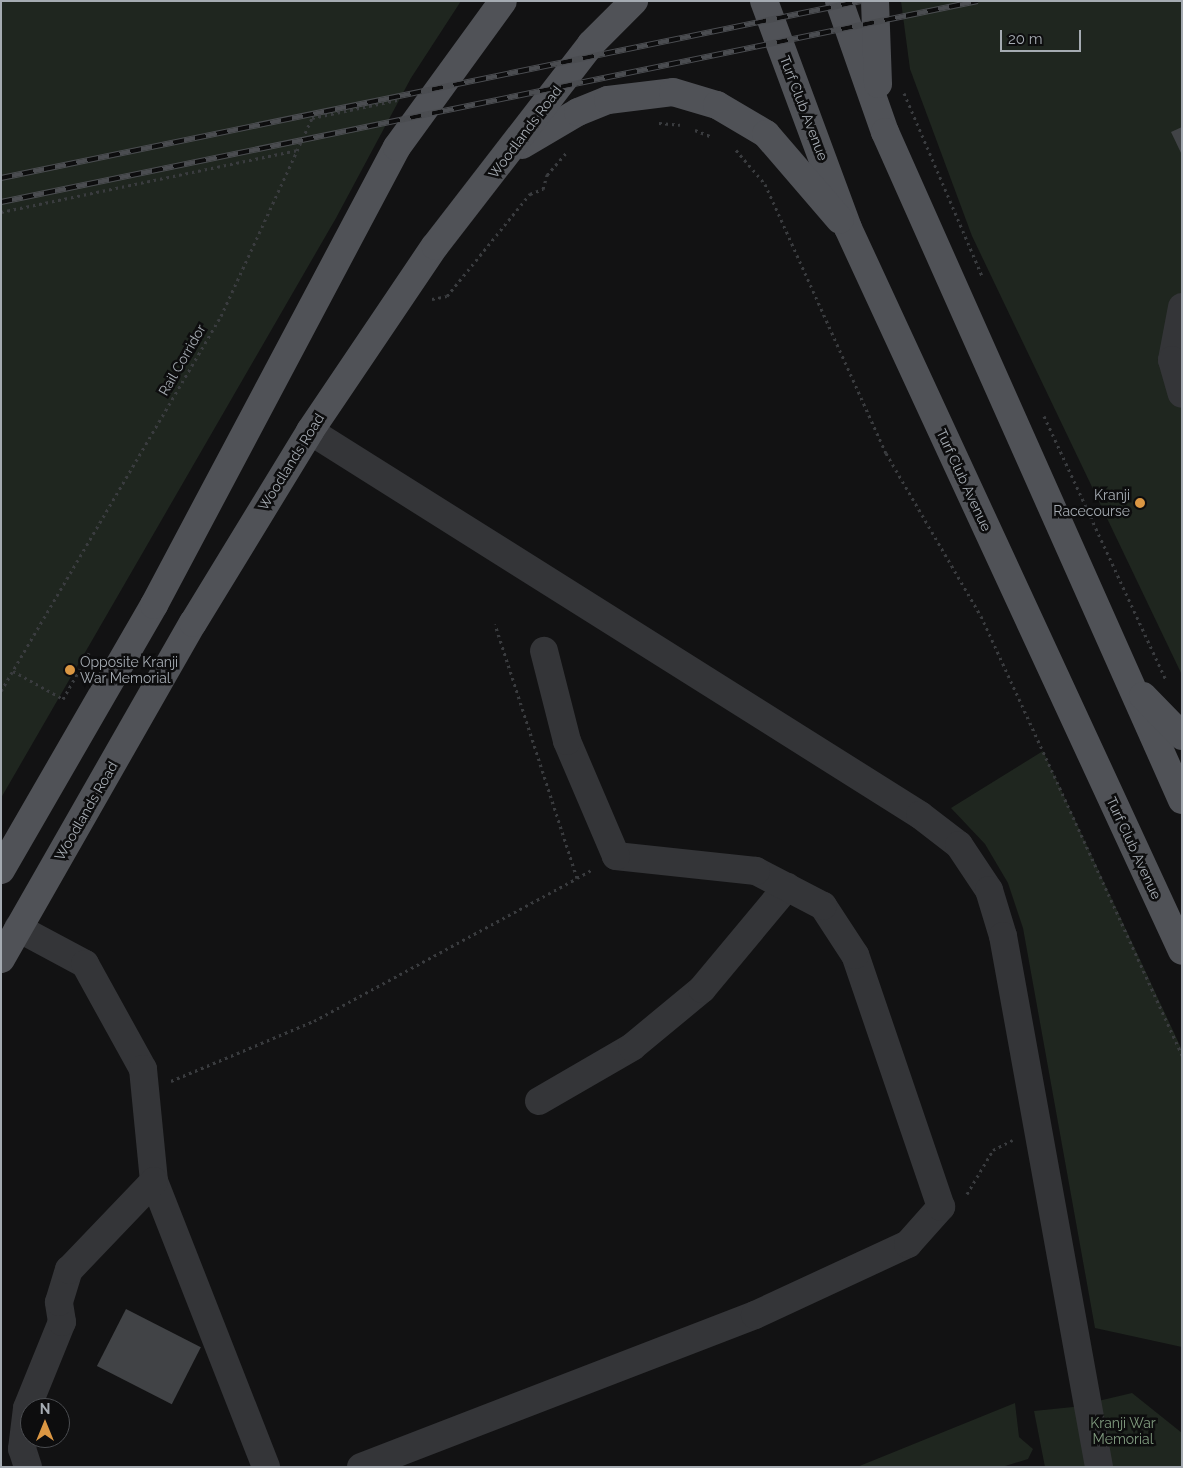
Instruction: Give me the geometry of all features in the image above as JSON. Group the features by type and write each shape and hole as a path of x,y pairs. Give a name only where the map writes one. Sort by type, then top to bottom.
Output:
{"main road":[{"path":"1,870 154,605 397,147 503,1"},
{"name":"Woodlands Road","path":"1,959 193,623 310,431 435,246 511,152 591,44 634,1"},
{"name":"Turf Club Avenue","path":"764,1 848,228 1182,951"},
{"path":"839,1 885,132 1182,800"},
{"path":"875,1 876,65 885,132"},
{"path":"511,152 578,112 608,100 673,92 717,105 766,134 848,228"},
{"path":"1129,682 1182,736"}],"street":[{"path":"1182,306 1172,360 1182,394"},
{"path":"310,431 920,816 959,845 989,890 1002,936 1099,1467"},
{"path":"361,1467 755,1316 908,1244 941,1207 854,955 823,906 756,871 616,856 567,742 544,651"},
{"path":"539,1101 632,1047 702,989 787,887"},
{"path":"18,928 85,964 143,1069 154,1181 266,1467"},
{"path":"28,1467 22,1450 27,1408 62,1322 59,1302 69,1270 154,1181"}],"path":[{"path":"903,87 987,287"},
{"name":"Rail Corridor","path":"1,691 220,316 312,118 402,99"},
{"path":"652,123 681,125 717,139"},
{"path":"726,144 765,184 886,453 981,616 1182,1055"},
{"path":"428,300 447,296 526,198 543,189 547,175 570,149"},
{"path":"1,212 297,150"},
{"path":"1043,413 1170,687"},
{"path":"145,1092 314,1021 577,878 495,624"},
{"path":"13,671 63,699 89,653"},
{"path":"941,1207 965,1196 993,1150 1036,1128"}],"green space":[{"path":"1,1 461,1 411,78 336,218 1,798"},
{"name":"Kranji Racecourse","path":"901,1 1182,1 1182,675 972,236 910,69"},
{"path":"1043,751 1182,1050 1182,1347 1095,1328 1023,928 1008,883 985,844 951,808"},
{"name":"Kranji War Memorial","path":"1132,1393 1182,1433 1182,1467 1045,1467 1034,1411 1073,1407"},
{"path":"1015,1403 1019,1437 1033,1449 1028,1459 1002,1467 857,1467"}],"building":[{"path":"1182,127 1182,155 1171,132"},
{"path":"126,1309 201,1347 172,1404 97,1366"}],"railway":[{"path":"1,178 861,1"},
{"path":"1,202 978,1"}],"place":[{"name":"Kranji Racecourse","path":"1140,503"},
{"name":"Opposite Kranji War Memorial","path":"70,670"}]}
